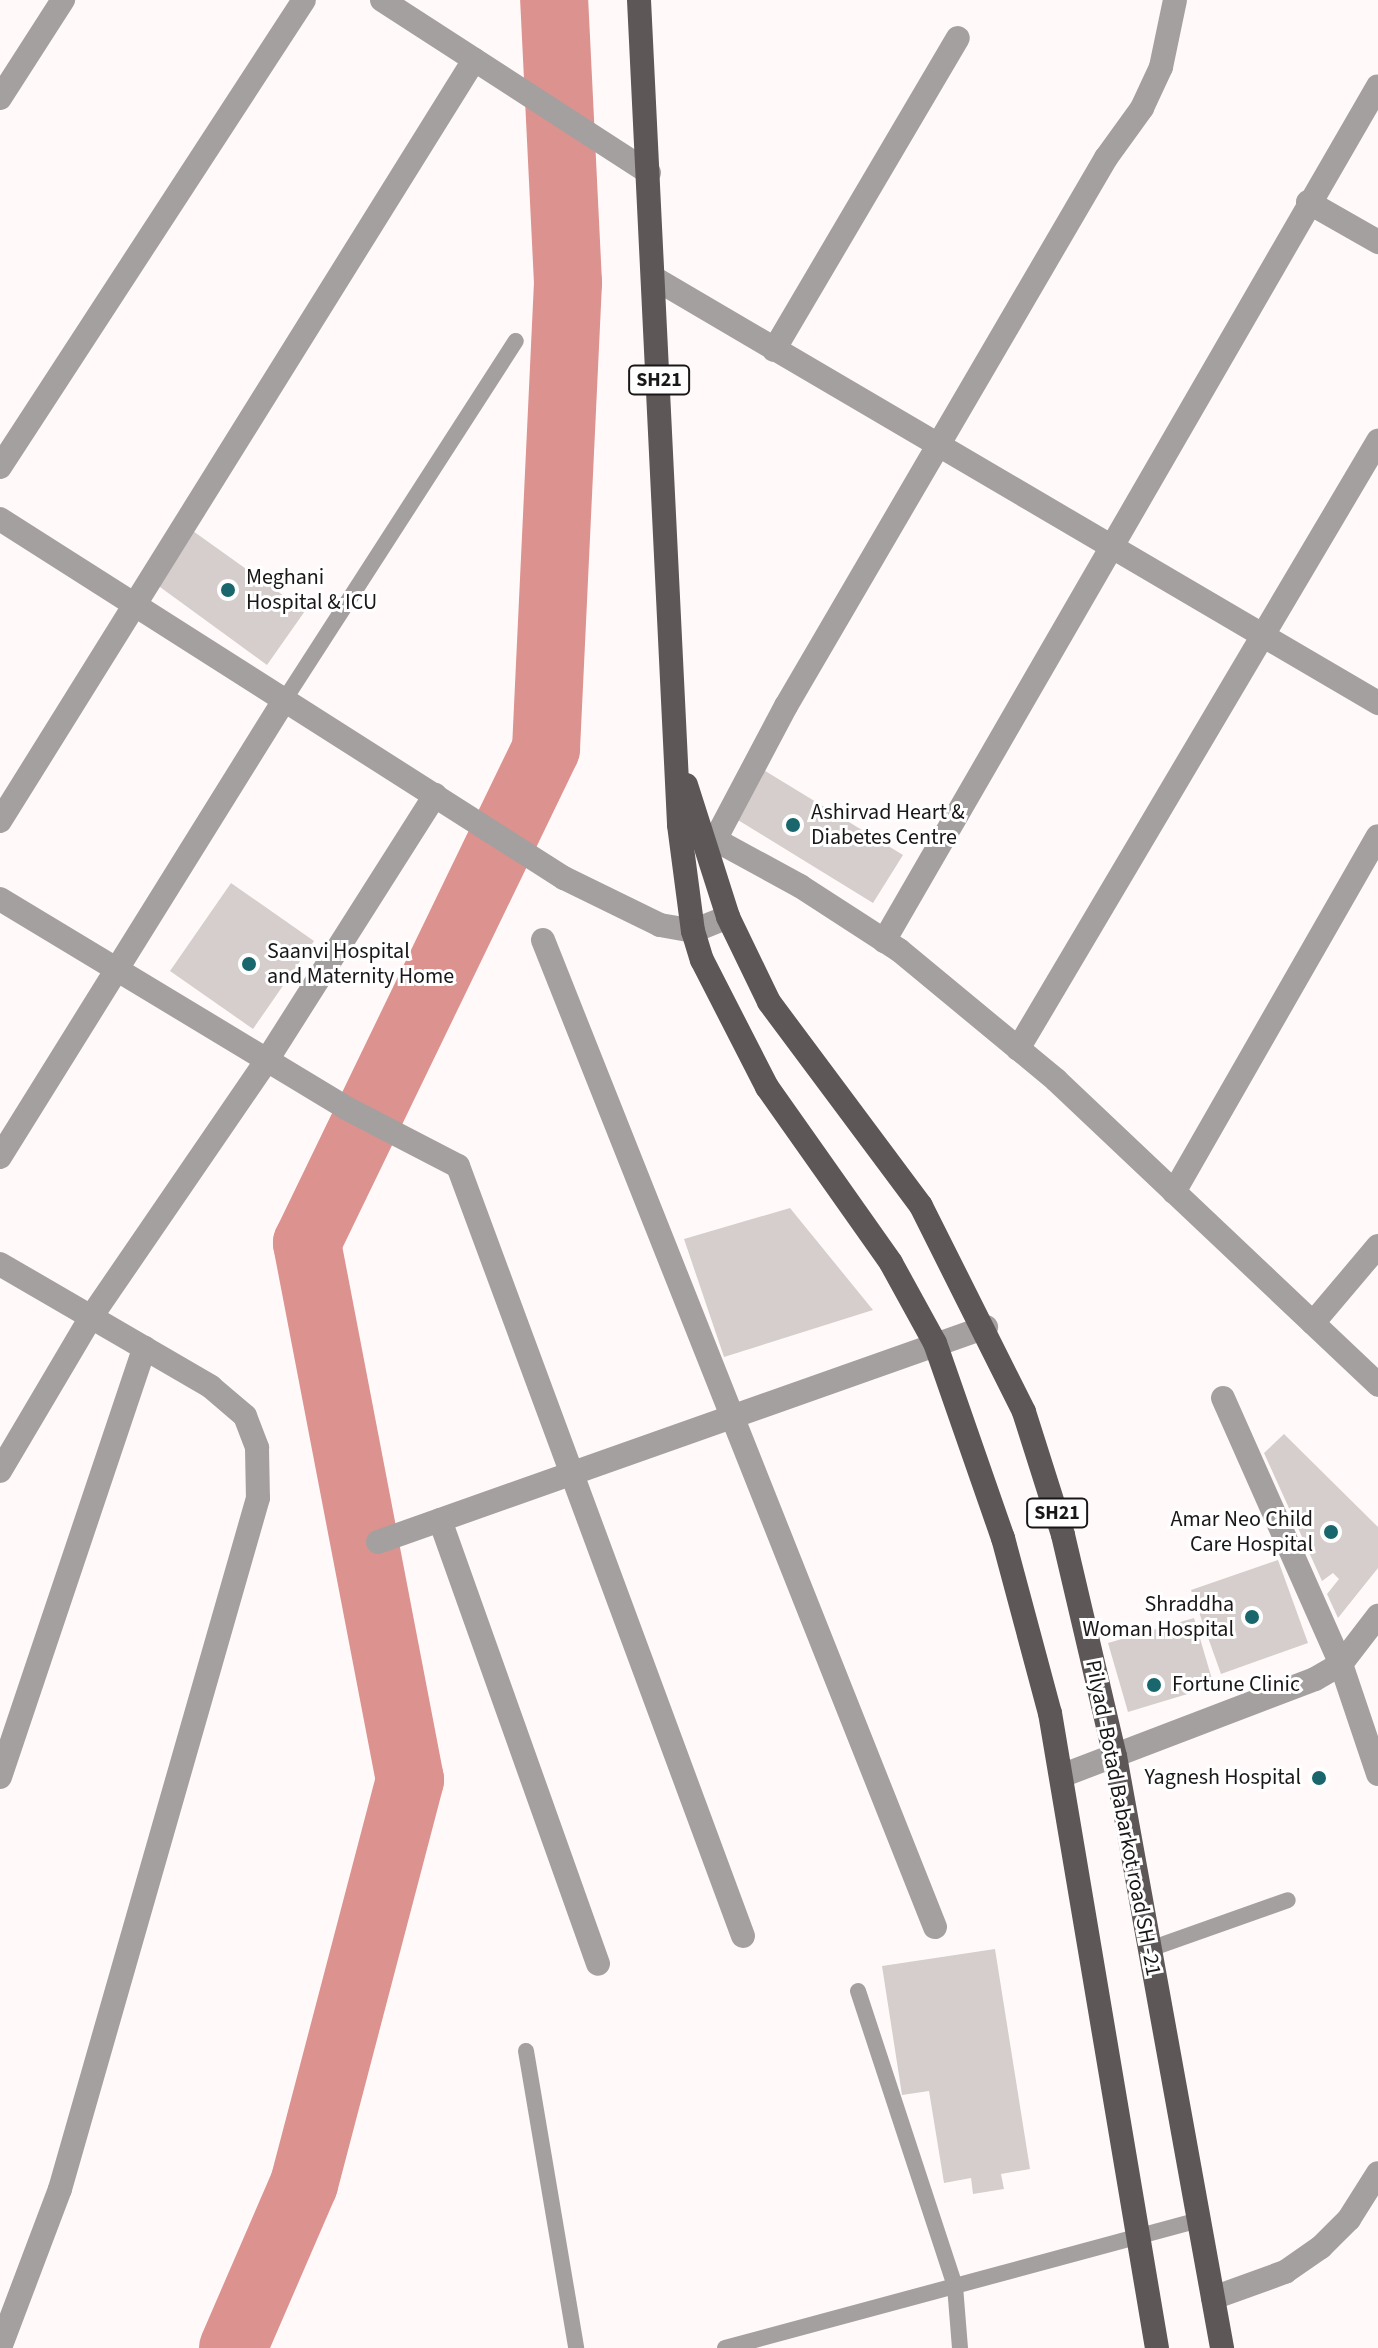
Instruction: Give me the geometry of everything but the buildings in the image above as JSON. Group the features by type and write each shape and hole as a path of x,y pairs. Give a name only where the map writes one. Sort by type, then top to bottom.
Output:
{"main road":[{"name":"Pilyad -Botad Babarkot road SH -21","path":"639,0 679,825 693,931 702,960 767,1087 891,1263 935,1343 1003,1538 1050,1713 1157,2348"},
{"name":"Pilyad -Botad Babarkot road SH -21","path":"678,760 708,836 728,917 769,1002 921,1206 986,1327 1024,1412 1063,1535 1115,1756 1222,2348"}],"street":[{"path":"0,98 63,0"},
{"path":"0,467 304,0"},
{"path":"382,0 649,173"},
{"path":"1175,0 1161,67 1142,108 1106,158 939,449 708,836 884,941 1018,1049 1378,1385"},
{"path":"774,350 958,38"},
{"path":"0,821 131,603 474,60"},
{"path":"884,941 1108,547 1378,86"},
{"path":"1308,202 1378,242"},
{"path":"654,278 939,449 1378,703"},
{"path":"1018,1049 1378,441"},
{"path":"0,519 564,878 660,925 693,931 728,917"},
{"path":"0,1157 285,699"},
{"path":"0,1471 91,1317 267,1060 435,795"},
{"path":"1174,1192 1378,836"},
{"path":"0,899 346,1108 435,1151 462,1174 743,1936"},
{"path":"543,940 728,1416 935,1927"},
{"path":"1313,1323 1378,1246"},
{"path":"0,1264 211,1387 245,1416 257,1448 258,1498 60,2189 0,2348"},
{"path":"378,1542 986,1327"},
{"path":"0,1777 144,1348"},
{"path":"1223,1398 1341,1664 1378,1774"},
{"path":"440,1520 598,1964"},
{"path":"1061,1776 1284,1693 1341,1664 1378,1616"},
{"path":"1213,2298 1285,2272 1321,2247 1349,2219 1378,2173"}],"lane":[{"path":"285,699 516,341"},
{"path":"1150,1949 1288,1900"},
{"path":"858,1991 955,2286 960,2348"},
{"path":"526,2051 576,2348"},
{"path":"725,2348 1138,2240 1199,2220"}],"waterway":[{"path":"233,2348 304,2184 410,1780 307,1243 546,749 568,283 554,0"}],"place":[{"name":"Meghani Hospital & ICU","path":"228,590"},
{"name":"Ashirvad Heart & Diabetes Centre","path":"793,825"},
{"name":"Saanvi Hospital and Maternity Home","path":"249,964"},
{"name":"Amar Neo Child Care Hospital","path":"1331,1532"},
{"name":"Shraddha Woman Hospital","path":"1252,1617"},
{"name":"Fortune Clinic","path":"1154,1685"},
{"name":"Yagnesh Hospital","path":"1319,1778"}]}
